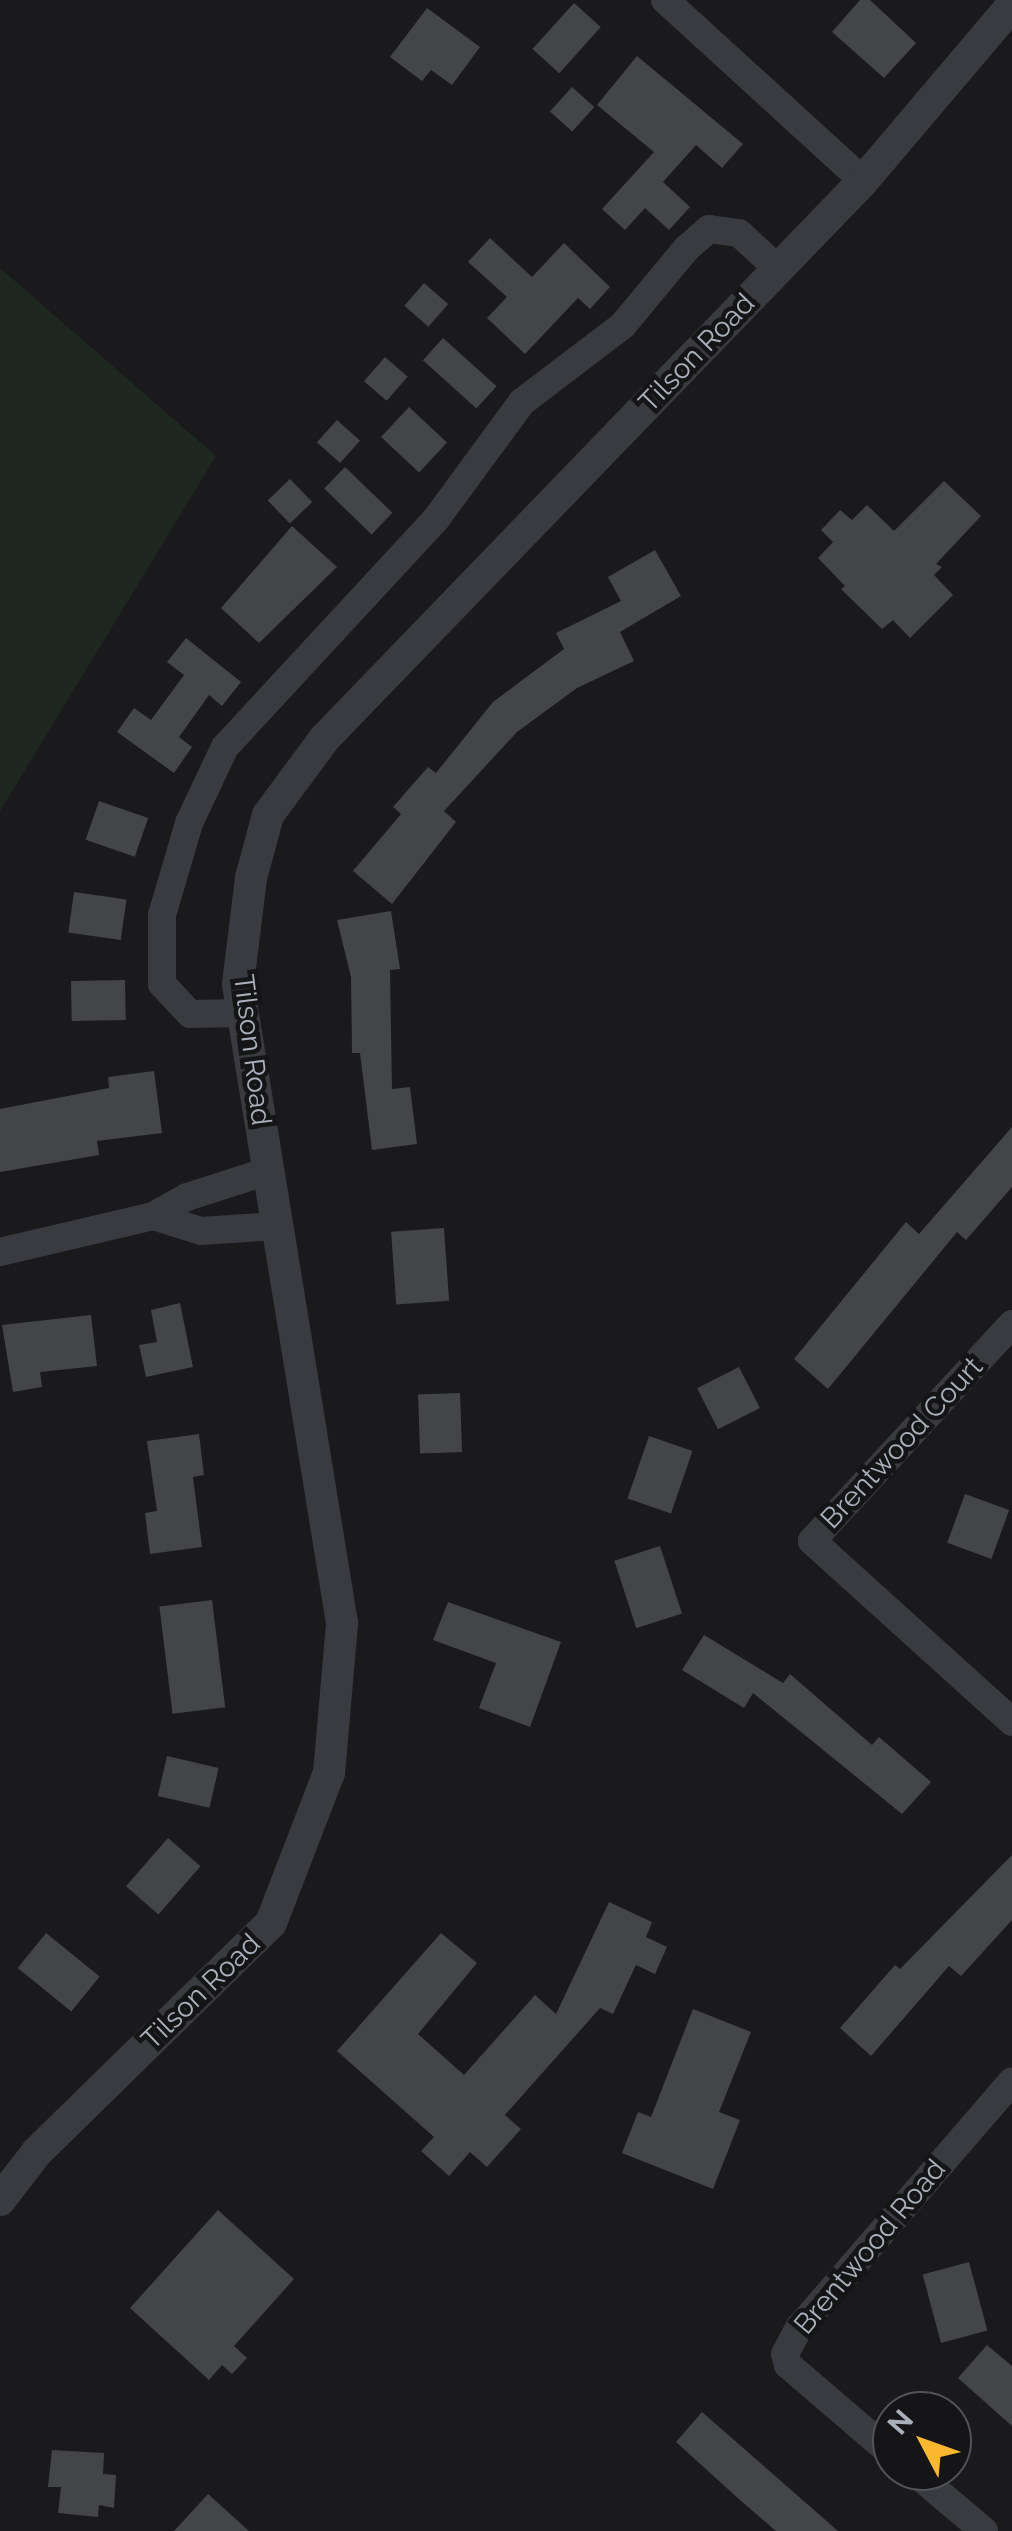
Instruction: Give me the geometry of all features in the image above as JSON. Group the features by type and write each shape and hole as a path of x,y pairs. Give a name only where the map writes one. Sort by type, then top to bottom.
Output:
{"street":[{"path":"665,0 863,181"},
{"name":"Tilson Road","path":"0,2200 37,2152 272,1923 330,1773 342,1623 238,984 247,911 268,815 325,738 863,181 1012,5"},
{"path":"243,1013 190,1014 162,984 162,915 189,823 225,747 436,519 522,402 623,324 687,248 709,229 739,233 778,270"},
{"path":"0,1252 153,1216 188,1197 268,1172"},
{"path":"153,1216 201,1231 277,1226"},
{"name":"Brentwood Court","path":"1012,1324 812,1541 1012,1722"},
{"name":"Brentwood Road","path":"872,2437 788,2366 790,2342 1012,2081"},
{"path":"937,2491 984,2531"}],"shaded area":[{"path":"0,268 216,456 0,811"}],"building":[{"path":"860,0 870,0 916,43 884,78 832,32"},
{"path":"574,3 601,27 559,73 533,49"},
{"path":"427,8 480,47 452,85 431,70 422,81 390,57"},
{"path":"637,56 743,144 722,168 696,145 663,182 690,207 669,230 645,208 625,230 602,209 654,152 597,105"},
{"path":"572,87 594,107 572,132 550,112"},
{"path":"490,238 532,277 564,243 610,287 590,309 578,298 525,354 487,318 507,297 468,262"},
{"path":"424,283 448,304 428,327 404,306"},
{"path":"443,338 497,386 476,408 423,360"},
{"path":"385,357 408,377 387,401 364,381"},
{"path":"409,407 447,442 419,472 381,437"},
{"path":"337,420 360,441 340,463 317,442"},
{"path":"345,467 392,513 372,534 324,489"},
{"path":"290,479 312,502 290,524 268,501"},
{"path":"944,481 981,516 936,564 942,567 934,575 953,595 910,638 893,620 882,629 841,589 845,586 818,558 833,542 821,530 840,510 852,520 867,505 894,531"},
{"path":"292,526 337,567 259,643 221,608"},
{"path":"655,550 681,596 620,632 634,661 577,688 517,732 444,811 456,822 392,904 353,871 401,814 393,807 428,767 436,773 493,702 564,649 556,633 621,601 608,577"},
{"path":"186,638 241,682 222,706 209,695 179,737 192,747 174,773 117,732 134,708 151,720 184,675 167,662"},
{"path":"99,801 148,818 135,857 86,840"},
{"path":"74,892 126,899 121,940 68,933"},
{"path":"391,911 400,969 390,970 392,1089 410,1087 417,1144 372,1150 360,1053 352,1053 351,977 337,920"},
{"path":"125,980 126,1020 72,1021 71,981"},
{"path":"154,1071 162,1133 97,1141 99,1155 0,1172 0,1109 109,1088 108,1077"},
{"path":"1012,1127 1012,1187 966,1240 957,1232 828,1389 794,1359 906,1222 919,1234"},
{"path":"444,1228 449,1301 396,1305 391,1232"},
{"path":"180,1303 193,1367 146,1377 139,1345 157,1342 151,1310"},
{"path":"91,1315 97,1366 40,1372 42,1387 13,1392 2,1325"},
{"path":"739,1367 760,1408 718,1429 697,1388"},
{"path":"460,1393 462,1452 420,1453 418,1394"},
{"path":"199,1434 204,1475 193,1477 202,1547 150,1554 145,1513 157,1511 147,1441"},
{"path":"649,1436 692,1451 671,1513 628,1498"},
{"path":"965,1494 1009,1510 991,1559 947,1543"},
{"path":"660,1546 682,1614 636,1628 614,1561"},
{"path":"212,1600 225,1707 173,1714 159,1606"},
{"path":"448,1602 561,1642 530,1727 479,1708 496,1663 433,1640"},
{"path":"704,1635 783,1683 790,1674 872,1745 879,1737 931,1782 902,1814 753,1693 744,1708 682,1670"},
{"path":"167,1756 219,1768 209,1808 158,1796"},
{"path":"168,1838 200,1866 158,1915 126,1886"},
{"path":"1012,1855 1012,1920 961,1976 949,1966 871,2056 840,2028 895,1965 900,1969"},
{"path":"609,1902 652,1922 646,1937 667,1947 655,1974 636,1965 613,2014 600,2008 505,2115 521,2129 487,2167 470,2152 449,2176 421,2151 434,2137 337,2051 441,1933 477,1963 418,2034 464,2075 535,1995 556,2014"},
{"path":"46,1933 100,1976 71,2011 18,1968"},
{"path":"693,2009 751,2032 719,2112 740,2120 713,2189 622,2153 638,2112 651,2117"},
{"path":"218,2210 294,2279 234,2346 247,2358 232,2374 222,2365 209,2380 130,2308"},
{"path":"969,2262 987,2331 941,2343 923,2274"},
{"path":"987,2345 1012,2366 1012,2426 958,2378"},
{"path":"702,2412 838,2531 776,2531 740,2500 676,2442"},
{"path":"52,2450 104,2453 103,2474 116,2475 114,2508 99,2505 98,2517 58,2513 61,2487 48,2487"},
{"path":"208,2494 249,2531 174,2531"}]}
